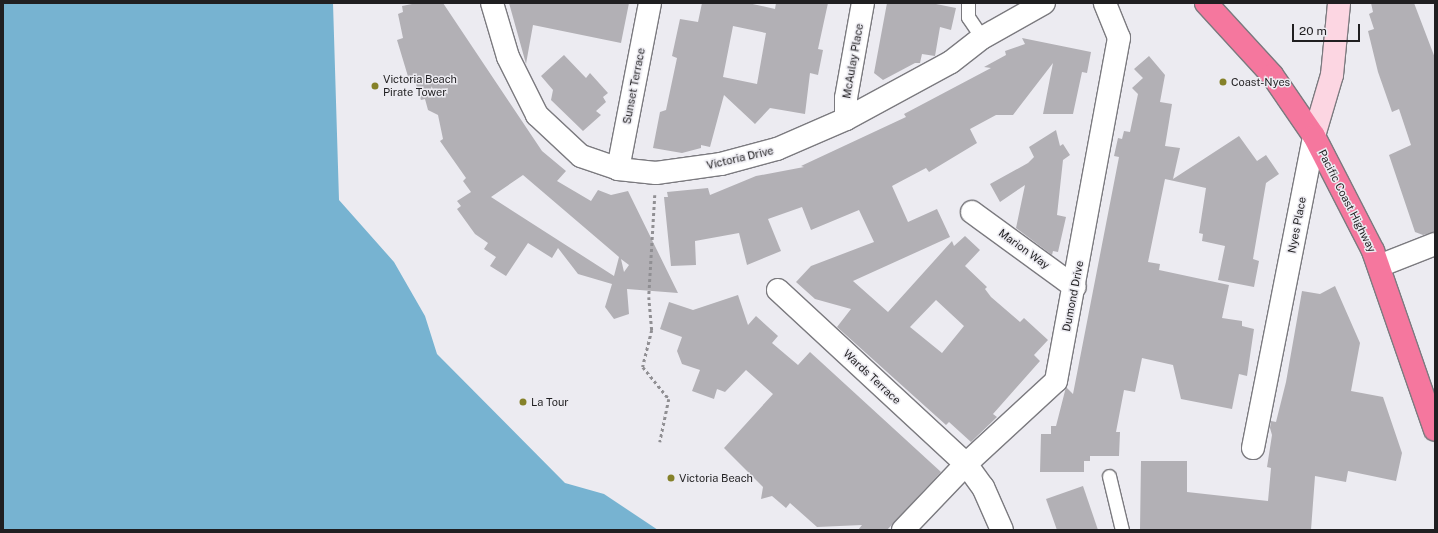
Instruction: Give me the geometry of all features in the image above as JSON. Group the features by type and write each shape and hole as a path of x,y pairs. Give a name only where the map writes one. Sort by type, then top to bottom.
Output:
{"highway":[{"name":"Pacific Coast Highway","path":"1206,3 1272,75 1314,136 1379,266 1435,430"}],"street":[{"name":"Victoria Drive","path":"492,3 508,57 537,115 580,156 618,169 656,173 721,164 777,149 846,119 951,62 982,38 1044,3"},
{"name":"Sunset Terrace","path":"618,169 650,3"},
{"name":"McAulay Place","path":"846,119 846,98 863,3"},
{"name":"Dumond Drive","path":"904,530 966,464 1056,381 1075,287 1119,38 1105,3"},
{"name":"Nyes Place","path":"1253,448 1314,136 1332,75 1339,3"},
{"name":"Marion Way","path":"972,212 1075,287"},
{"path":"1379,266 1435,244"},
{"name":"Wards Terrace","path":"778,290 966,464 983,487 1002,530"}],"lane":[{"path":"968,3 968,17 982,38"},
{"path":"1109,476 1122,530"}],"path":[{"path":"656,173 649,296 652,330 643,367 669,399 660,442"}],"water":[{"path":"3,3 333,3 339,200 394,262 425,316 437,354 565,483 604,494 658,530 3,530"}],"building":[{"path":"417,3 443,3 542,151 566,171 557,181 591,201 598,190 611,195 628,191 678,293 627,289 629,314 614,319 605,307 612,284 578,274 558,248 552,258 528,243 506,276 490,266 496,257 484,249 488,243 475,234 457,209 461,206 457,201 471,192 463,181 466,178 440,141 443,139 438,115 428,110 425,99 421,100 415,81 410,83 397,40 403,38 398,14 403,12 402,6","holes":["523,175 619,257 614,276 491,197","621,259 629,265 624,272"]},
{"path":"509,3 629,3 621,43 533,25 526,64"},
{"path":"702,3 748,3 775,9 776,3 828,3 818,49 823,50 818,75 810,73 805,114 770,108 755,124 724,95 710,147 701,145 701,148 682,153 653,148 660,112 666,110 677,58 672,56 680,19 698,22","holes":["733,26 766,33 757,84 723,77"]},
{"path":"887,3 931,3 956,8 951,30 940,27 935,56 922,54 920,63 915,63 883,80 874,73"},
{"path":"1371,3 1414,3 1435,58 1435,232 1423,235 1415,232 1389,155 1411,145 1399,109 1392,112 1378,72 1368,31 1374,29 1369,14 1373,12"},
{"path":"1022,38 1091,52 1087,73 1082,72 1073,114 1043,114 1053,63 1013,115 996,115 970,129 977,143 929,172 926,168 892,186 908,222 937,209 950,237 853,281 888,312 952,241 954,246 965,236 980,250 965,266 987,287 985,289 991,297 1020,322 1024,318 1048,340 1034,355 1040,361 993,414 997,417 971,442 949,422 946,425 837,327 851,309 815,299 796,282 811,266 874,242 859,210 811,230 802,207 768,219 781,251 747,265 739,233 695,241 696,265 671,266 664,197 668,197 667,192 708,188 710,195 756,176 804,167 801,166 906,117 904,114 991,68 984,67 1006,55 1005,51 1025,44","holes":["936,300 964,326 942,353 910,327"]},
{"path":"564,55 586,78 590,73 608,93 603,97 606,102 596,111 601,115 583,131 551,100 553,90 541,76"},
{"path":"1149,56 1165,75 1160,102 1172,104 1165,146 1180,148 1173,179 1239,136 1257,161 1266,155 1279,174 1266,183 1253,259 1259,261 1254,287 1218,280 1225,246 1202,241 1203,234 1199,233 1206,188 1165,179 1148,262 1160,264 1159,270 1229,285 1222,318 1242,321 1242,326 1254,329 1247,376 1239,374 1232,409 1181,399 1173,365 1142,358 1135,392 1124,390 1116,432 1120,432 1119,456 1090,456 1090,461 1084,461 1084,472 1040,472 1041,434 1051,434 1051,426 1056,426 1066,387 1073,394 1119,157 1114,156 1118,138 1122,139 1124,131 1130,132 1138,94 1132,88 1143,78 1134,69"},
{"path":"1056,130 1060,146 1063,144 1070,155 1063,160 1057,215 1066,217 1058,252 1053,251 1052,255 1016,228 1025,185 1000,202 990,184 1028,163 1034,157 1029,147"},
{"path":"1335,286 1360,343 1351,391 1383,397 1402,453 1396,481 1348,471 1346,482 1315,476 1311,530 1140,530 1141,461 1187,461 1187,492 1268,501 1271,468 1267,467 1272,435 1270,428 1271,421 1276,422 1286,382 1302,291 1320,294"},
{"path":"738,295 748,325 756,316 778,336 772,343 798,365 810,352 941,472 887,530 858,530 862,525 817,527 790,503 786,508 772,496 761,499 763,487 724,448 773,394 746,370 725,392 717,389 714,399 692,391 700,370 682,364 677,351 682,337 660,329 669,302 693,310"},
{"path":"1083,486 1098,530 1057,530 1046,499"}],"place":[{"name":"Coast-Nyes","path":"1223,82"},
{"name":"Victoria Beach Pirate Tower","path":"375,86"},
{"name":"La Tour","path":"523,402"},
{"name":"Victoria Beach","path":"671,478"}]}
